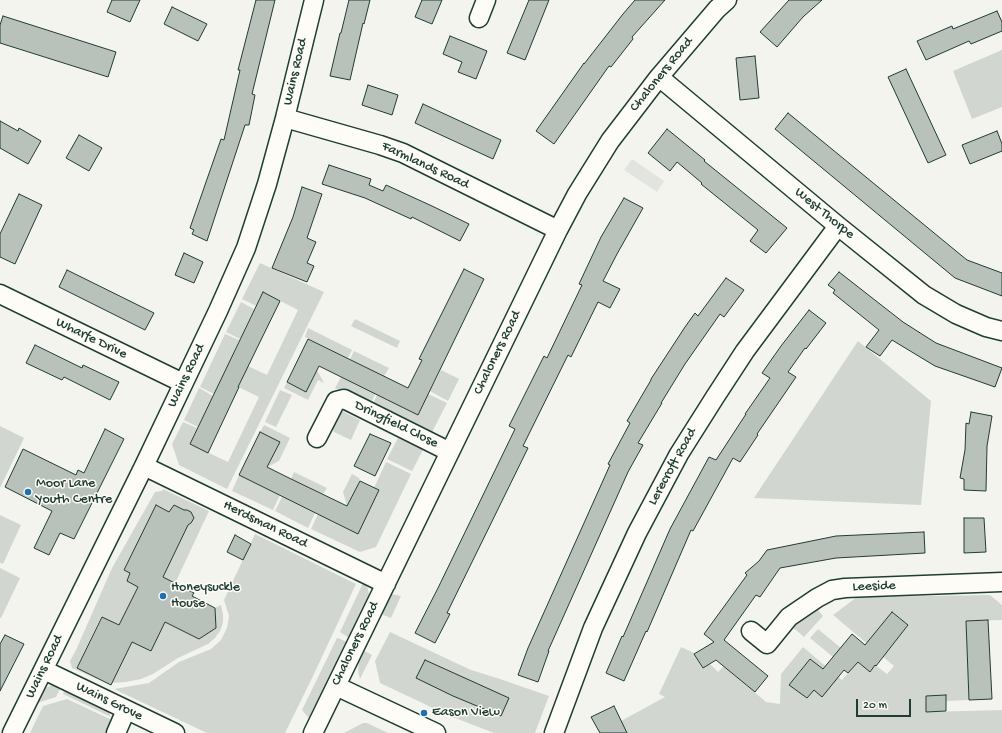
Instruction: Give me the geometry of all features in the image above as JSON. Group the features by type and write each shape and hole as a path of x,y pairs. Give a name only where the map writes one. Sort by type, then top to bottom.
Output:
{"street":[{"name":"Wains Road","path":"12,733 144,466 218,311 246,248 267,184 314,0"},
{"path":"479,18 486,0"},
{"name":"Chaloners Road","path":"313,733 558,230 577,194 610,141 659,77 717,9 727,0"},
{"name":"West Thorpe","path":"659,77 838,226 924,295 956,314 1002,331"},
{"name":"Farmlands Road","path":"285,118 403,153 558,230"},
{"name":"Lerecroft Road","path":"554,733 593,628 637,534 679,454 745,351 838,226"},
{"name":"Wharfe Drive","path":"0,294 183,383"},
{"name":"Dringfield Close","path":"317,438 336,401 344,399 450,452"},
{"name":"Herdsman Road","path":"144,466 386,584"},
{"name":"Leeside","path":"751,631 772,648 789,617 817,598 832,590 845,588 1002,582"},
{"name":"Wains Grove","path":"44,670 175,733"},
{"path":"336,686 436,733"},
{"path":"116,733 126,710"}],"shaded area":[{"path":"1002,50 1002,107 972,119 953,71"},
{"path":"632,159 664,181 657,192 624,170"},
{"path":"260,263 324,292 227,489 179,465 172,444 183,422 197,428 190,444 228,462 259,397 222,379 214,394 200,387 225,334 239,340 231,358 267,375 298,310 263,292 256,306 242,299"},
{"path":"241,302 254,309 240,339 226,332"},
{"path":"355,319 400,341 397,348 351,326"},
{"path":"308,328 352,350 348,358 305,337"},
{"path":"858,341 931,401 921,505 754,498"},
{"path":"354,351 389,368 384,376 350,359"},
{"path":"317,370 324,383 318,380 308,400 284,388 287,382 306,391"},
{"path":"441,370 459,379 448,401 430,391"},
{"path":"341,377 375,394 370,405 335,388"},
{"path":"199,388 213,396 198,427 184,420"},
{"path":"280,390 292,395 276,427 265,422"},
{"path":"428,394 447,403 431,434 372,406 377,395 418,415"},
{"path":"342,411 360,420 351,440 334,432 331,425 336,412"},
{"path":"264,425 290,438 279,461 267,467 279,442 260,432"},
{"path":"0,426 24,438 0,488"},
{"path":"398,438 423,450 412,471 387,459"},
{"path":"386,462 411,474 376,547 360,552 311,529 318,514 358,534 379,490 374,488"},
{"path":"294,472 327,488 323,494 291,479"},
{"path":"352,474 359,478 360,481 347,506 343,492"},
{"path":"239,475 280,495 273,510 232,491"},
{"path":"163,489 209,511 172,590 160,584 188,525 194,518 191,512 174,505 169,512 156,505 124,570 130,573 127,581 138,587 119,625 101,617 77,667 111,685 72,668 70,661 112,568 155,492 162,491"},
{"path":"282,497 315,513 308,528 275,511"},
{"path":"0,515 21,525 3,564 0,563"},
{"path":"255,534 356,584 285,733 207,733 114,689 149,683 179,662 211,649 221,640 227,628 229,616 224,600"},
{"path":"0,568 20,578 1,618 0,618"},
{"path":"363,583 368,589 368,600 349,638 340,632"},
{"path":"391,594 401,596 391,618 381,614"},
{"path":"990,595 1002,605 1002,620 966,621 969,700 946,701 946,695 927,696 927,712 1002,710 1002,733 599,733 665,697 659,694 681,647 694,653 702,668 710,664 718,672 724,666 766,702 780,704 781,674 803,647 842,680 858,662 870,672 875,665 887,674 894,666 833,615 857,597","holes":["892,612 908,625 887,651 871,638","810,659 827,672 807,698 790,685"]},
{"path":"221,605 223,623 215,638 208,644 178,658 153,674 141,679 112,683 132,642 151,651 165,622 199,639 216,628 215,608"},
{"path":"816,607 823,616 804,637 790,625"},
{"path":"818,629 841,648 833,657 810,638"},
{"path":"390,632 471,670 549,696 535,733 494,733 450,716 380,683 375,661"},
{"path":"337,638 347,642 311,717 308,717 302,710"},
{"path":"363,650 372,655 360,679 358,671 359,659"},
{"path":"52,685 61,687 56,697 34,704 43,689"},
{"path":"65,689 105,709 111,717 63,694"},
{"path":"67,699 112,720 108,733 30,733 43,706"},
{"path":"363,723 367,723 388,733 344,733"}],"building":[{"path":"112,0 140,0 130,22 107,12"},
{"path":"256,0 275,0 252,94 255,95 249,125 245,125 207,241 192,234 194,230 190,228 221,139 224,140 240,70 238,70"},
{"path":"349,0 370,0 364,24 363,23 350,80 330,76"},
{"path":"422,0 442,0 432,24 415,17"},
{"path":"529,0 549,0 525,60 507,53"},
{"path":"635,0 665,0 632,37 633,39 611,67 609,66 554,144 536,131 584,63"},
{"path":"789,0 822,0 803,17 777,47 760,32"},
{"path":"172,7 207,24 198,41 164,24"},
{"path":"997,11 1002,22 1002,31 971,44 969,41 926,60 917,41 952,26 953,29"},
{"path":"3,16 116,52 108,77 0,43 0,25"},
{"path":"450,36 487,51 476,79 458,72 462,62 443,54"},
{"path":"755,56 759,98 740,100 736,58"},
{"path":"906,69 946,155 928,163 888,77"},
{"path":"368,85 398,95 392,115 362,105"},
{"path":"423,104 501,140 493,159 415,123"},
{"path":"788,113 967,260 1002,273 1002,296 955,278 775,129"},
{"path":"0,121 18,131 19,128 41,141 28,164 0,148"},
{"path":"667,129 787,228 766,253 750,241 758,230 701,184 702,183 677,162 670,171 648,153"},
{"path":"997,131 1002,144 1002,151 970,164 962,145"},
{"path":"79,135 102,148 89,171 66,158"},
{"path":"329,165 371,179 369,185 383,191 386,185 469,224 460,241 412,217 411,219 365,198 322,184"},
{"path":"302,187 322,194 307,238 316,242 307,263 314,266 307,282 272,268 293,217"},
{"path":"19,194 42,205 15,264 0,257 0,234"},
{"path":"624,198 643,208 603,281 620,289 610,308 598,302 571,357 568,355 523,446 528,448 447,613 450,614 435,643 415,633 515,429 509,426 544,356 547,358 582,285 579,284 601,237"},
{"path":"184,253 203,262 194,283 175,275"},
{"path":"464,269 484,279 418,415 319,366 306,392 287,382 308,339 408,388 422,360 419,359"},
{"path":"67,270 154,313 145,330 59,287"},
{"path":"839,272 903,322 936,343 1002,368 995,387 935,366 892,340 880,356 866,347 879,330 833,293 835,290 828,285"},
{"path":"726,278 744,290 724,317 720,314 685,364 638,443 643,445 628,472 548,651 538,682 518,675 528,648 610,465 608,464 630,423 627,421 651,379 685,327 695,313 698,316"},
{"path":"263,292 280,301 208,453 190,444"},
{"path":"809,310 826,323 806,349 805,348 788,372 796,377 757,434 758,435 740,462 733,458 693,531 691,530 624,681 606,673 670,529 709,457 716,460 770,378 762,373"},
{"path":"35,345 82,368 83,365 119,382 110,400 64,377 62,380 26,363"},
{"path":"971,412 992,416 987,446 986,491 964,490 964,479 960,478 965,450 966,423 969,424"},
{"path":"105,429 124,439 74,539 60,533 49,555 34,548 52,511 5,487 23,449 76,475 78,470 84,473"},
{"path":"260,432 280,442 267,467 289,478 347,506 360,481 379,490 358,534 239,475"},
{"path":"370,434 391,443 375,476 354,466"},
{"name":"Honeysuckle House","path":"156,505 169,512 174,505 191,512 194,518 188,525 163,577 194,593 192,596 215,608 216,628 199,639 165,622 151,651 132,642 111,685 77,668 102,617 119,625 138,587 127,581 130,573 124,570"},
{"path":"964,518 984,518 986,552 964,553"},
{"path":"924,532 925,553 836,558 780,568 760,597 756,595 724,640 768,676 755,692 716,660 703,668 694,654 714,642 704,634 747,575 745,573 759,561 767,550 836,536"},
{"path":"235,535 251,544 243,560 227,552"},
{"path":"892,612 908,625 870,672 858,662 848,673 844,670 822,697 814,690 807,698 789,685 810,659 823,669 852,634 865,645"},
{"path":"988,620 992,699 969,700 966,621"},
{"path":"5,635 24,644 0,691 0,644"},
{"path":"425,660 509,698 501,716 453,696 416,678"},
{"path":"946,695 946,711 926,712 926,696"},
{"path":"614,706 627,733 600,733 591,717"}],"place":[{"name":"Moor Lane Youth Centre","path":"28,492"},
{"name":"Honeysuckle House","path":"163,596"},
{"name":"Eason View","path":"424,713"}]}
